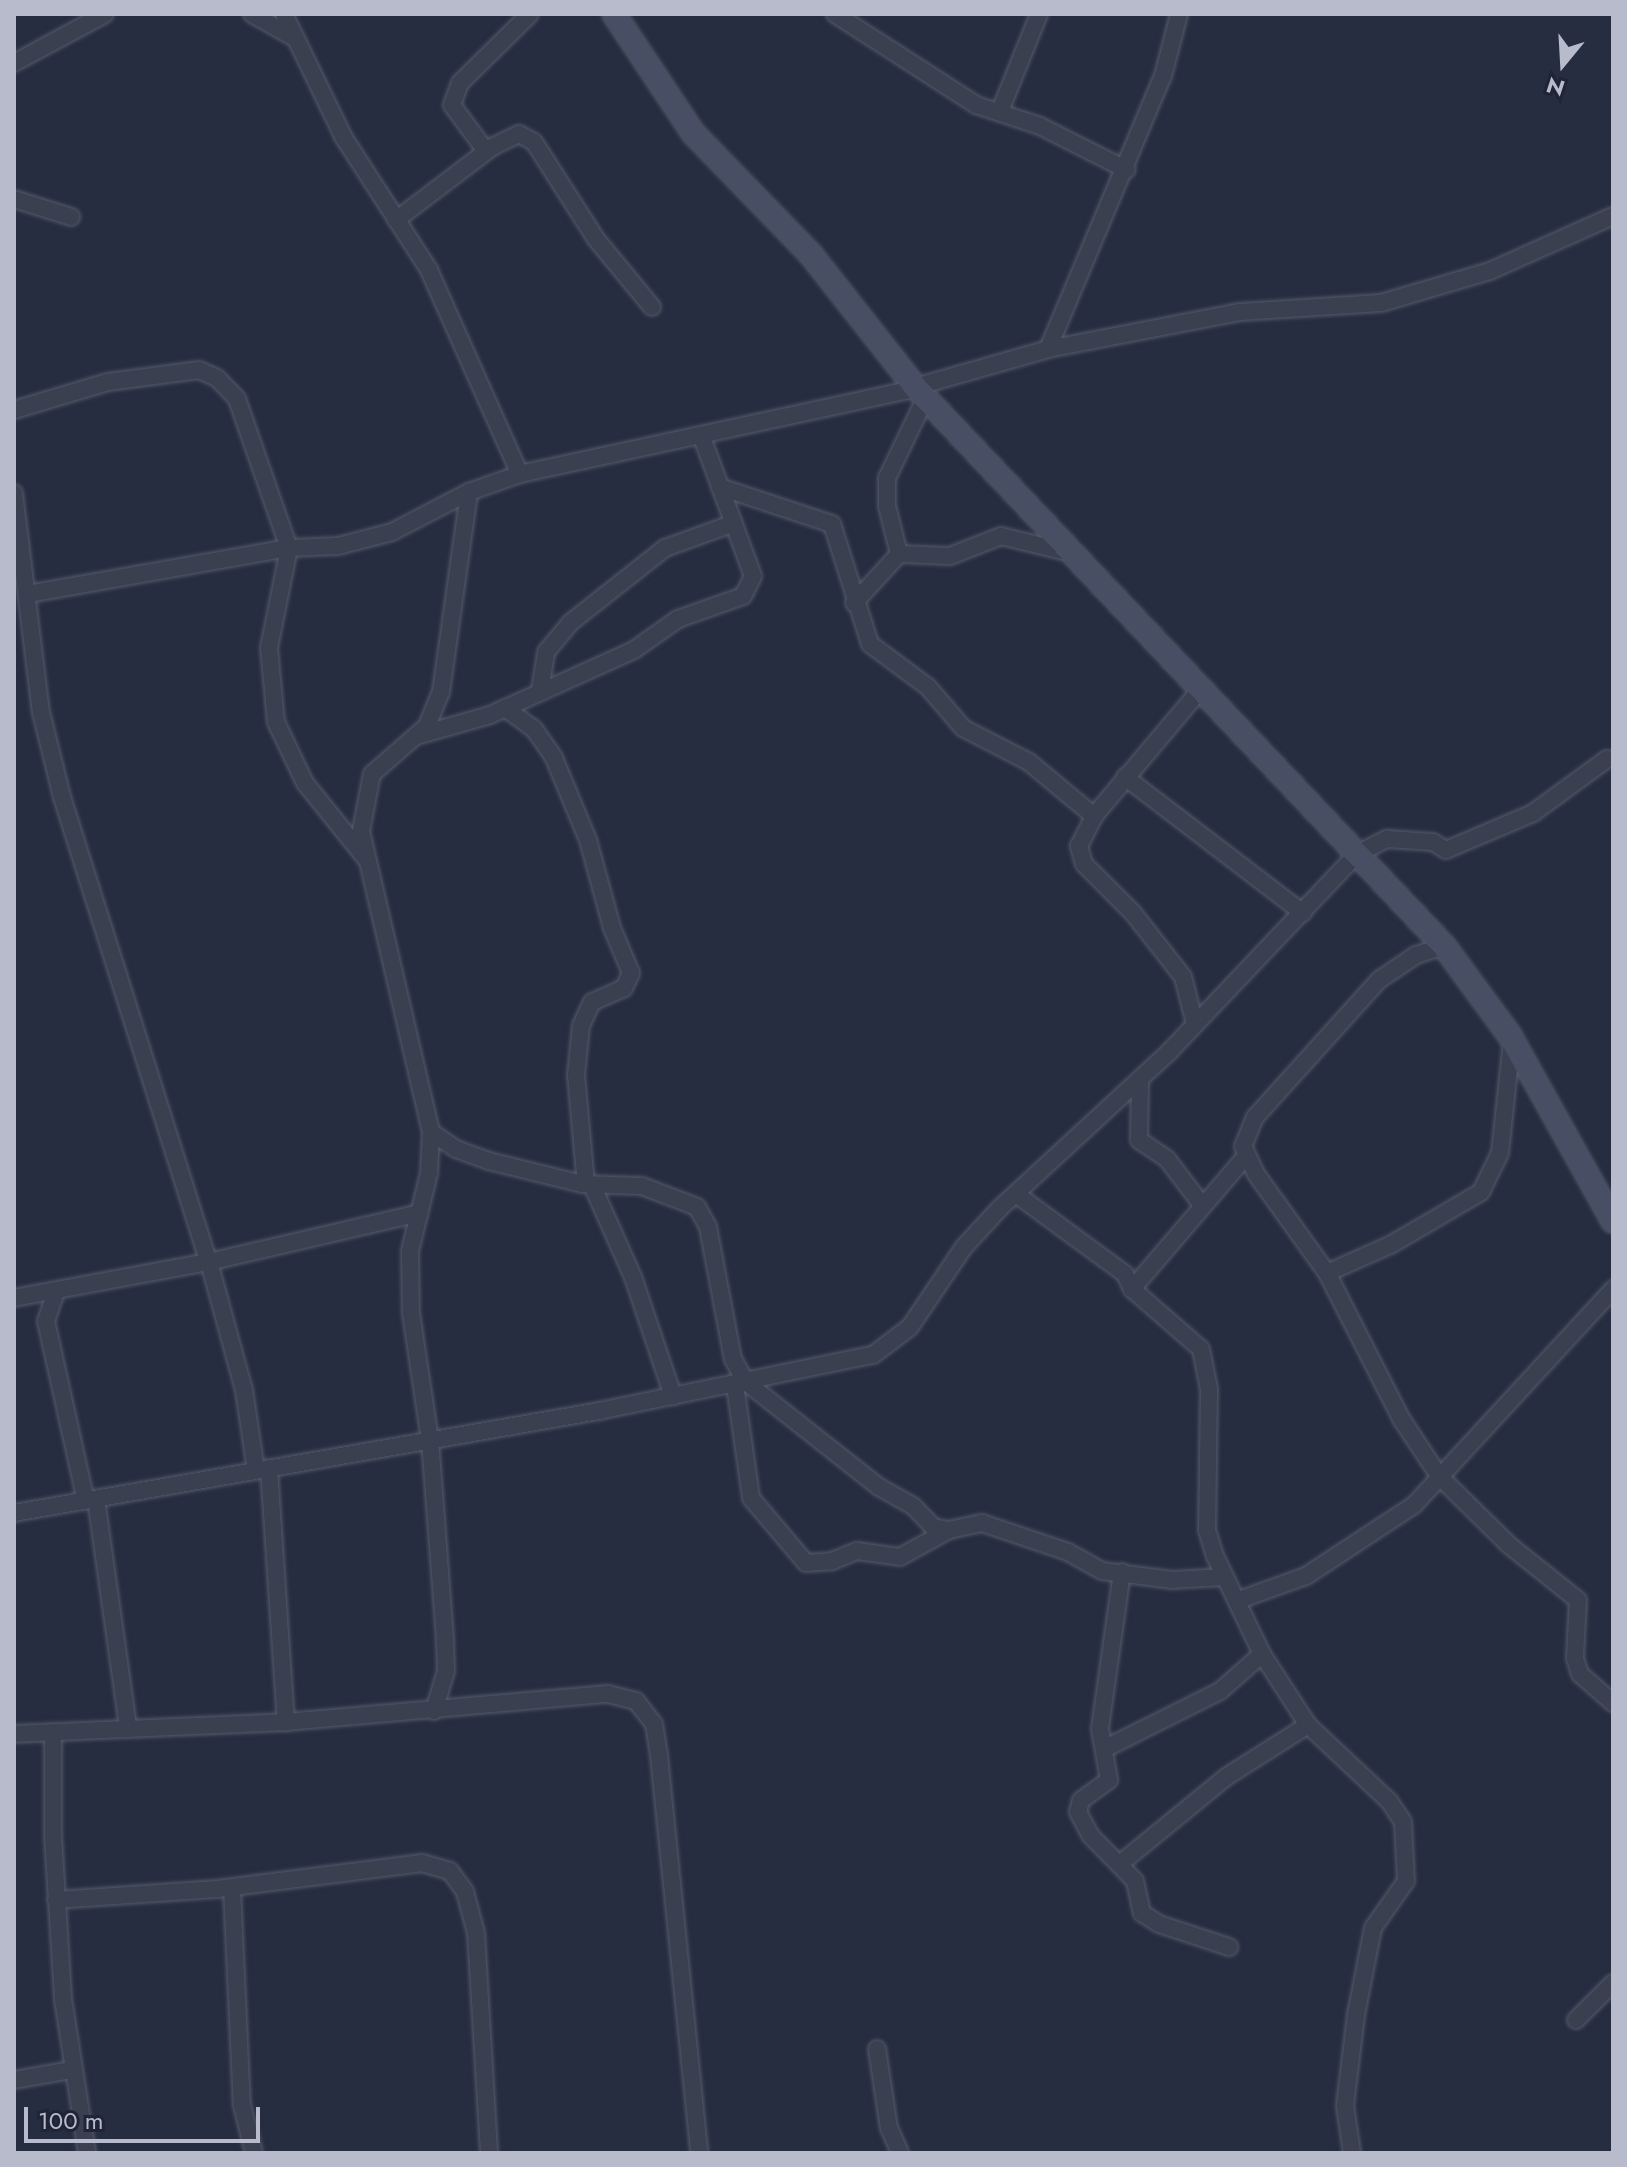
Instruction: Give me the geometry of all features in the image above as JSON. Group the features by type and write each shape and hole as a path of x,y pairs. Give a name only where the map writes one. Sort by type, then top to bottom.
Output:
{"street":[{"path":"14,63 34,48 105,14"},
{"path":"252,14 293,37"},
{"path":"284,14 344,138 396,220 458,329 520,474"},
{"path":"486,151 452,105 460,83 530,14"},
{"path":"614,14 693,133 812,256 920,391 1444,946 1512,1040 1613,1221"},
{"path":"835,14 953,92 1127,170"},
{"path":"1000,111 1039,14"},
{"path":"1048,349 1127,170 1163,76 1179,14"},
{"path":"396,220 486,151 519,134 534,142 596,239 652,307"},
{"path":"14,199 71,217"},
{"path":"28,594 289,548 338,546 392,532 469,492 520,474 920,391 1048,349 1240,312 1381,303 1490,271 1613,216"},
{"path":"14,410 108,382 199,370 217,378 237,399 289,548 269,648 276,722 305,783 366,859"},
{"path":"899,554 887,506 887,478 920,391"},
{"path":"414,736 464,725 505,708 634,650 678,619 743,596 753,576 701,435"},
{"path":"720,487 832,524 854,603 870,644 928,687 963,728 1029,762 1094,816"},
{"path":"434,1711 446,1671 430,1440 411,1313 410,1251 431,1132 361,831 372,774 433,716 441,692 469,492"},
{"path":"14,493 41,712 62,797 209,1262 263,1469 286,1722"},
{"path":"540,691 546,652 570,623 665,548 734,523"},
{"path":"854,603 899,554 950,556 1001,536 1073,553"},
{"path":"1195,1024 1183,977 1133,913 1084,864 1079,846 1094,816 1201,689"},
{"path":"505,708 534,729 554,758 588,840 612,928 631,973 624,988 592,1002 581,1026 576,1075 589,1184 633,1277 673,1396"},
{"path":"14,1513 740,1384 873,1355 910,1327 964,1247 1016,1194 1140,1081 1357,854 1387,839 1433,842 1446,850 1533,813 1607,759"},
{"path":"1125,777 1303,913"},
{"path":"1444,946 1397,967 1366,994 1255,1117 1243,1146 1245,1157 1327,1273 1402,1420 1439,1476 1509,1545 1578,1600 1575,1658 1580,1674 1613,1703"},
{"path":"1327,1273 1392,1244 1481,1192 1500,1153 1512,1040"},
{"path":"1140,1081 1139,1140 1167,1159 1202,1205"},
{"path":"431,1132 456,1149 489,1161 589,1184 642,1186 701,1212 740,1384 751,1498 800,1560 818,1564 857,1551 900,1557 949,1530 982,1523 1068,1552 1092,1569 1172,1580 1224,1577"},
{"path":"1132,1289 1245,1157"},
{"path":"1016,1194 1125,1274 1132,1289 1193,1337 1205,1359 1211,1457 1207,1530 1224,1577 1239,1600 1262,1654 1308,1725 1389,1801 1405,1830 1406,1881 1373,1928 1356,2015 1345,2106 1352,2153"},
{"path":"14,1298 209,1262 419,1213"},
{"path":"1239,1600 1281,1587 1341,1556 1414,1505 1519,1396 1613,1289"},
{"path":"56,1292 46,1321 91,1500 128,1728"},
{"path":"740,1384 879,1487 913,1506 933,1527 949,1530"},
{"path":"1122,1572 1100,1729 1109,1780 1081,1800 1078,1812 1090,1835 1121,1863 1135,1881 1142,1913 1149,1920 1229,1947"},
{"path":"1104,1749 1220,1691 1262,1654"},
{"path":"14,1734 286,1722 608,1694 636,1701 654,1724 699,2153"},
{"path":"1121,1863 1226,1777 1308,1725"},
{"path":"53,1732 56,1900 71,2070 87,2153"},
{"path":"56,1900 232,1888 422,1863 450,1871 465,1892 476,1933 489,2153"},
{"path":"232,1888 242,2105 254,2153"},
{"path":"1576,2020 1613,1983"},
{"path":"877,2049 889,2128 900,2153"},
{"path":"14,2080 71,2070"}]}
